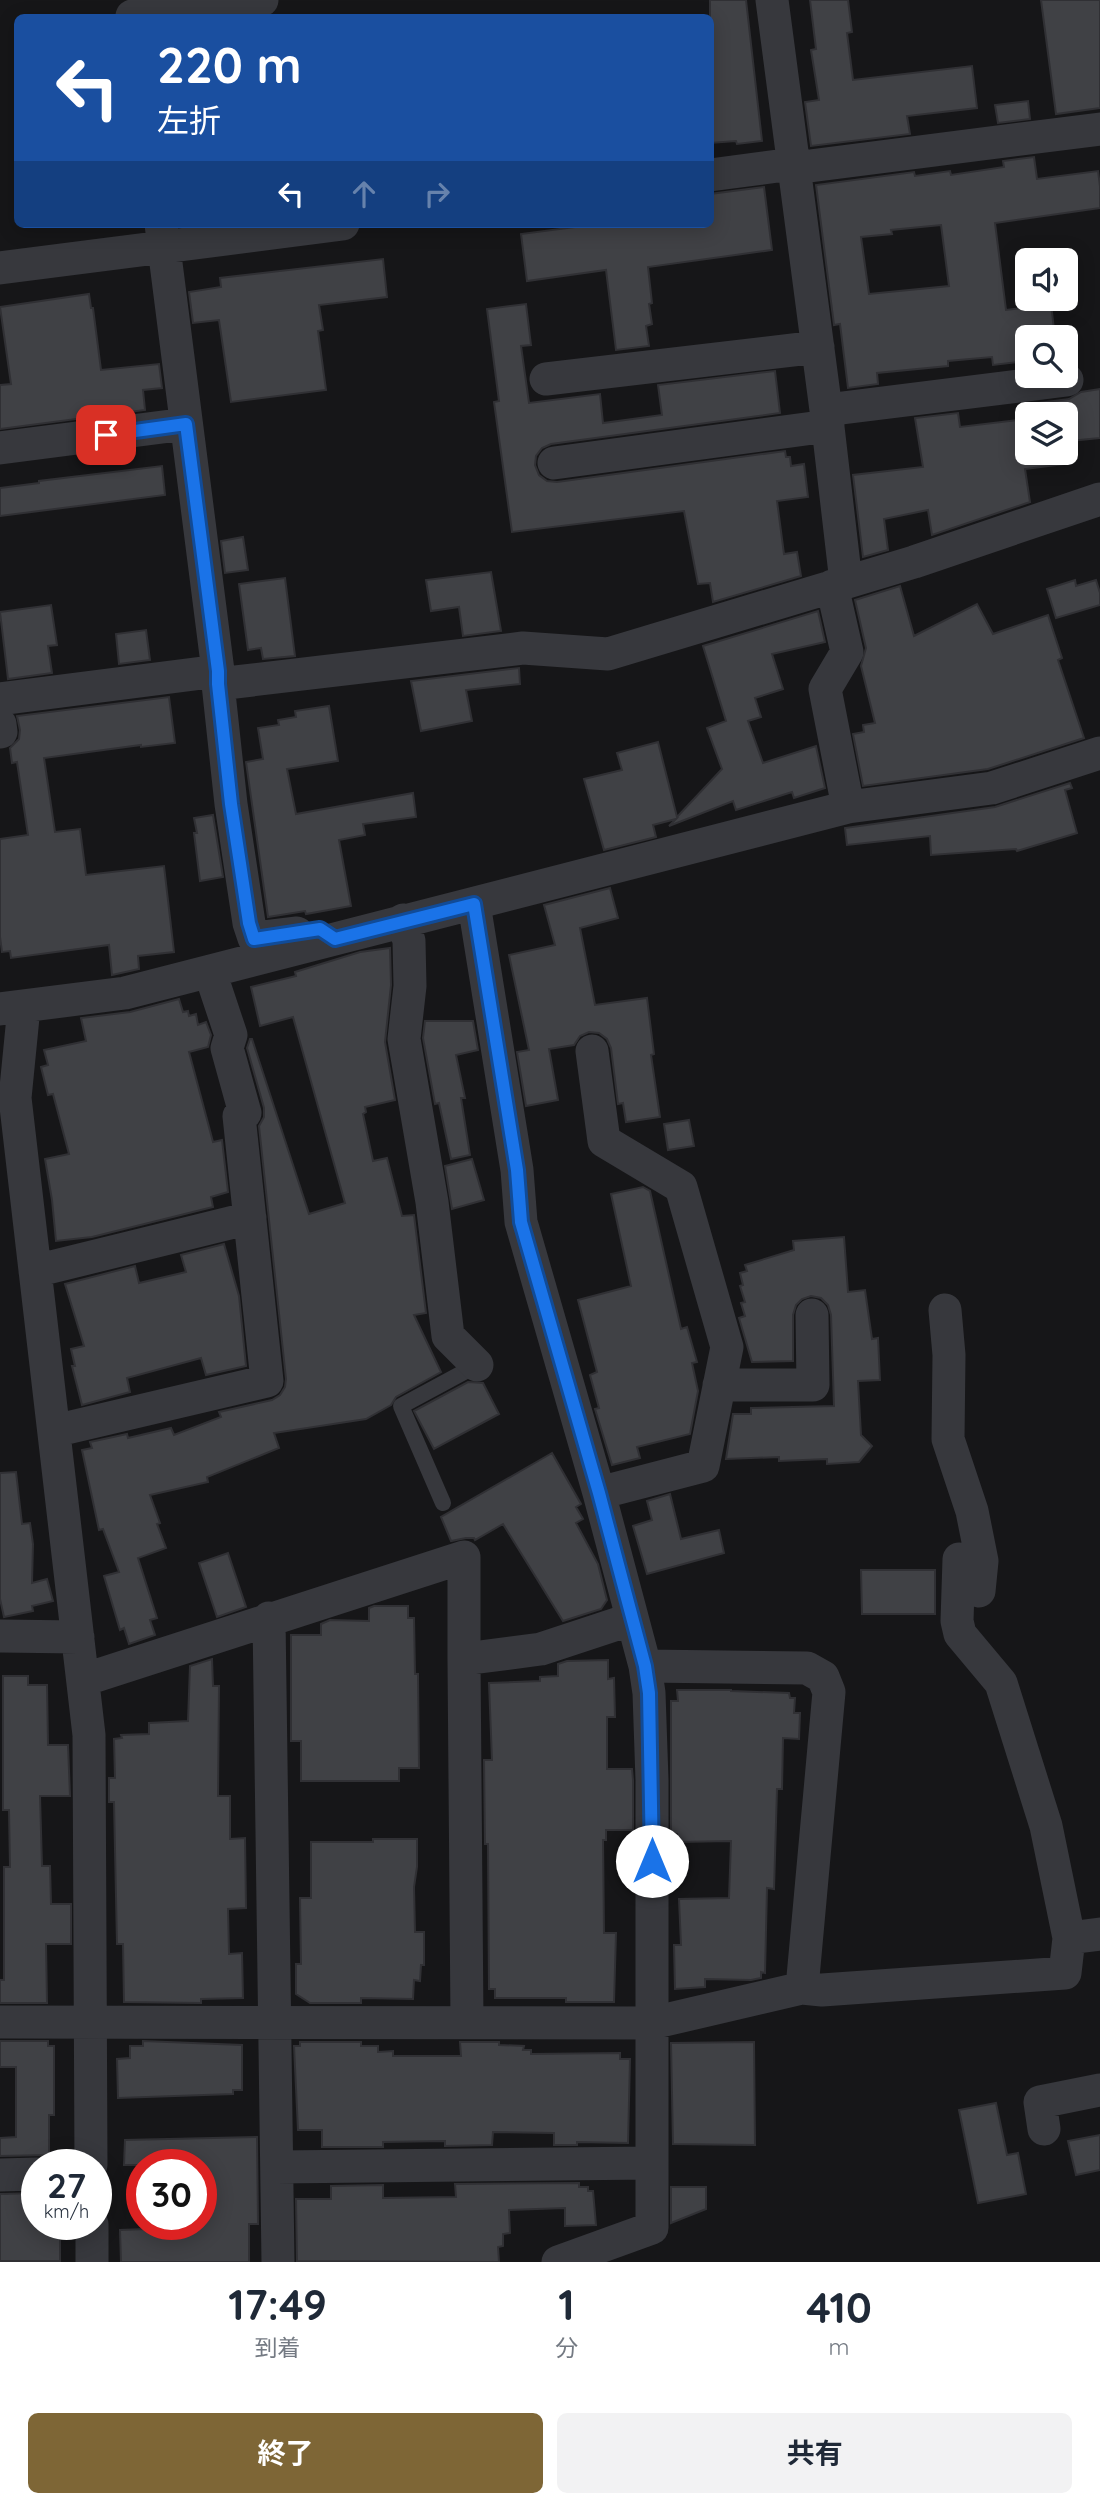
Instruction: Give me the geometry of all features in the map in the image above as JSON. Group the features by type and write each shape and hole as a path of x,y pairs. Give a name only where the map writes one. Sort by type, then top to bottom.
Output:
{"street":[{"path":"131,11 262,0"},
{"path":"772,0 827,418 839,584 847,652 825,689 848,807"},
{"path":"714,175 1100,129"},
{"path":"0,268 162,236 283,228"},
{"path":"162,236 218,677 231,804 249,923 254,939 320,929 335,939"},
{"path":"546,379 818,347"},
{"path":"554,463 1016,388"},
{"path":"0,448 186,424"},
{"path":"0,699 523,648 608,654 914,562 1100,499"},
{"path":"91,2149 89,1735 15,1098 12,1008 125,993 848,807 992,788 1100,753"},
{"path":"474,904 517,1170 521,1222 599,1493 645,1666 649,1693 652,1780 652,2228 558,2262"},
{"path":"403,920 409,941 410,986 404,1039 432,1202 447,1336 477,1365"},
{"path":"54,1431 267,1381 239,1115 245,1113 227,1048 231,1035 210,972"},
{"path":"592,1051 604,1141 681,1186 727,1348 703,1466 599,1493"},
{"path":"35,1271 250,1218"},
{"path":"944,1310 949,1355 948,1439 972,1511 982,1561 974,1650"},
{"path":"719,1385 813,1385 812,1315"},
{"path":"83,1680 464,1557 467,2022"},
{"path":"0,2022 652,2023 802,1988 822,1990 1065,1973 1084,1936 1001,1683 960,1634 957,1621 959,1559"},
{"path":"269,1618 278,2262"},
{"path":"464,1660 541,1649 632,1619"},
{"path":"0,1636 78,1637"},
{"path":"645,1666 807,1668 823,1677 829,1692 802,1988"},
{"path":"1044,2129 1040,2102 1100,2090"},
{"path":"277,2167 652,2162"},
{"path":"0,2175 21,2174"},
{"path":"92,2240 92,2262"}],"lane":[{"path":"443,1503 401,1406 477,1365"}],"building":[{"path":"710,0 746,0 762,141 737,144 736,141 714,143 714,14 710,14"},
{"path":"810,0 848,0 852,32 847,33 853,80 972,66 977,108 907,116 910,134 811,146 805,102 819,100 811,50 816,49"},
{"path":"1041,0 1100,0 1100,108 1056,114"},
{"path":"1028,101 1030,119 998,123 995,105"},
{"path":"1034,157 1037,179 1098,171 1100,208 995,223 1006,310 1052,311 1053,325 1015,325 1015,362 993,365 992,357 948,361 948,366 877,373 878,384 848,388 840,324 834,325 816,185 914,172 915,176 950,171 951,175 1004,167 1003,161","holes":["941,225 949,286 869,294 861,237 892,234 891,230"]},
{"path":"764,187 772,250 648,267 652,303 649,304 652,324 646,326 649,346 616,350 606,270 527,281 521,234 567,228 714,228 714,193"},
{"path":"383,259 387,297 319,305 323,330 318,331 326,390 231,402 219,320 193,323 189,292 221,287 220,278"},
{"path":"89,294 101,370 159,364 162,388 143,390 145,410 0,429 0,385 11,384 0,307"},
{"path":"526,304 531,345 521,346 529,403 600,394 603,423 662,415 658,385 775,371 780,413 551,444 542,448 536,456 535,465 539,475 547,481 557,482 785,451 786,457 790,457 791,466 804,464 808,497 777,501 784,554 797,552 801,576 713,602 710,583 698,584 684,511 512,532 494,402 499,401 487,309"},
{"path":"1100,389 1100,438 1078,440 1078,402 1046,402 1069,399 1081,392"},
{"path":"958,413 960,427 1015,420 1015,465 1057,465 1025,469 1030,502 932,535 928,510 884,519 888,550 863,557 853,475 923,467 915,418"},
{"path":"162,466 165,495 0,516 0,488"},
{"path":"243,537 248,570 225,573 221,541"},
{"path":"491,572 501,631 463,636 459,607 431,611 426,580"},
{"path":"285,578 295,656 263,659 261,648 248,650 239,584"},
{"path":"1075,580 1076,586 1096,580 1100,605 1056,618 1047,589"},
{"path":"900,586 914,636 977,604 993,634 1048,615 1062,658 1058,660 1084,738 988,769 863,786 853,734 864,732 863,725 875,723 861,666 866,648 855,600"},
{"path":"51,605 57,645 48,646 52,673 8,679 0,612"},
{"path":"818,611 825,642 772,654 783,689 755,698 761,717 748,721 763,763 816,746 825,788 794,798 792,792 736,810 733,801 669,826 676,819 653,825 656,837 604,850 584,779 622,770 617,753 658,742 677,817 722,769 707,728 726,721 703,646"},
{"path":"146,630 150,660 119,664 116,634"},
{"path":"519,668 520,684 466,690 472,721 421,731 411,681"},
{"path":"169,697 175,743 44,758 55,832 80,829 86,875 164,866 174,952 138,956 139,969 112,975 109,945 11,958 10,951 2,952 0,937 0,839 28,835 17,762 12,763 10,748 19,739 17,716"},
{"path":"329,706 338,761 287,769 296,814 413,793 416,817 363,824 365,835 339,840 351,906 268,917 246,762 263,759 258,728 279,725 278,720 296,717 295,711"},
{"path":"1070,783 1072,788 1065,790 1077,833 1017,851 931,855 930,836 847,845 845,828 995,807"},
{"path":"213,815 223,877 200,881 194,818"},
{"path":"610,888 618,918 580,928 595,1005 647,998 654,1054 651,1055 660,1117 626,1122 623,1103 618,1104 611,1048 607,1039 599,1033 589,1032 580,1036 574,1045 549,1049 558,1100 526,1106 517,1052 529,1050 509,955 555,945 544,905"},
{"path":"390,948 391,985 385,1042 395,1100 365,1107 366,1112 363,1114 373,1161 387,1158 402,1216 414,1215 426,1313 414,1315 441,1372 396,1397 391,1405 366,1419 274,1433 279,1448 207,1477 208,1482 150,1495 166,1548 138,1558 157,1618 150,1620 155,1635 129,1644 124,1628 120,1630 104,1576 119,1572 103,1529 99,1530 82,1450 92,1448 90,1442 127,1434 128,1438 171,1428 174,1435 221,1417 219,1412 272,1400 280,1395 285,1387 259,1126 264,1117 264,1108 247,1048 250,1039 309,1214 345,1203 293,1017 260,1026 251,987 296,976 295,972 360,952"},
{"path":"179,999 183,1012 188,1011 189,1016 196,1014 198,1025 206,1022 211,1035 208,1047 189,1052 213,1142 222,1140 228,1192 211,1197 213,1207 92,1237 56,1241 45,1159 69,1154 53,1094 48,1095 41,1067 48,1065 44,1050 86,1041 81,1018 130,1012"},
{"path":"425,1021 473,1021 478,1050 456,1055 465,1098 461,1098 470,1155 451,1159 439,1103 435,1104 423,1038"},
{"path":"689,1120 694,1146 668,1150 664,1124"},
{"path":"472,1159 484,1200 452,1209 445,1166"},
{"path":"643,1187 650,1191 681,1329 687,1327 697,1362 692,1363 698,1391 690,1434 637,1447 640,1458 612,1465 595,1409 599,1408 590,1375 597,1372 578,1300 631,1286 611,1194"},
{"path":"844,1237 848,1292 865,1290 872,1339 878,1338 880,1380 858,1381 861,1435 872,1446 859,1462 827,1464 827,1459 779,1461 779,1457 726,1459 733,1414 751,1414 751,1408 834,1406 831,1315 828,1305 821,1298 811,1296 796,1305 793,1315 793,1361 752,1362 739,1318 745,1316 741,1303 745,1302 740,1286 743,1285 740,1273 747,1271 745,1265 794,1250 793,1241"},
{"path":"224,1244 239,1296 246,1366 206,1375 201,1358 127,1378 130,1392 82,1405 72,1366 75,1366 71,1349 84,1346 65,1284 135,1266 139,1283 186,1272 181,1255"},
{"path":"468,1382 483,1383 499,1414 434,1449 414,1411"},
{"path":"552,1453 581,1504 576,1507 583,1519 576,1523 598,1564 607,1600 601,1609 563,1621 503,1524 475,1540 466,1538 451,1541 441,1517"},
{"path":"16,1472 22,1524 30,1523 33,1544 32,1583 47,1579 53,1601 32,1606 33,1611 4,1617 0,1599 0,1473"},
{"path":"670,1494 681,1539 719,1530 724,1553 647,1574 633,1526 652,1520 647,1501"},
{"path":"228,1553 246,1607 217,1617 199,1563"},
{"path":"861,1570 935,1570 935,1614 862,1614"},
{"path":"408,1606 408,1618 414,1618 415,1674 418,1674 419,1768 399,1768 399,1781 301,1781 301,1741 291,1741 291,1635 321,1635 321,1624 330,1620 369,1621 369,1608"},
{"path":"212,1659 213,1686 219,1686 218,1796 230,1796 230,1839 245,1838 246,1908 228,1909 229,1954 242,1953 243,1998 201,1999 201,2003 124,2002 123,1944 117,1944 114,1802 109,1802 109,1778 115,1778 114,1739 122,1738 121,1735 149,1734 149,1723 188,1721 190,1666"},
{"path":"608,1660 608,1679 614,1678 615,1717 607,1717 607,1769 632,1769 633,1780 633,1830 606,1830 606,1840 603,1840 604,1933 616,1933 614,2002 566,2002 566,1998 495,1998 495,1989 489,1989 488,1844 485,1844 484,1760 492,1760 489,1683 540,1681 540,1677 558,1676 558,1664 567,1661"},
{"path":"3,1676 28,1676 28,1685 47,1685 48,1745 68,1745 70,1796 40,1796 42,1866 50,1866 51,1904 71,1904 71,1944 46,1944 47,2003 0,2003 0,1980 4,1980 4,1867 10,1867 9,1810 3,1810"},
{"path":"677,1690 789,1693 790,1698 795,1698 794,1713 800,1713 799,1739 783,1738 782,1789 777,1789 774,1889 767,1888 765,1973 761,1972 761,1978 705,1979 705,1987 675,1989 674,1945 681,1945 679,1899 729,1898 731,1841 677,1842 677,1834 671,1834 671,1701 678,1701"},
{"path":"373,1839 417,1839 415,1932 424,1932 424,1965 421,1965 420,1981 414,1980 413,1999 361,1998 361,2003 310,2003 296,1994 296,1964 301,1964 300,1898 311,1898 311,1842 373,1842"},
{"path":"0,2041 48,2041 48,2046 54,2046 54,2115 49,2115 49,2149 21,2149 21,2156 0,2156 0,2138 16,2137 16,2067 0,2067"},
{"path":"143,2041 242,2045 242,2090 233,2090 233,2094 118,2098 117,2059 130,2058 130,2046 143,2046"},
{"path":"300,2042 361,2042 361,2046 378,2046 378,2052 393,2051 393,2056 461,2056 460,2042 499,2042 499,2045 524,2046 523,2050 531,2050 531,2054 620,2053 620,2059 630,2059 628,2143 577,2142 577,2145 554,2145 554,2133 493,2132 492,2145 445,2146 445,2141 383,2142 383,2147 322,2147 322,2130 298,2130 294,2046 300,2046"},
{"path":"754,2042 755,2145 673,2144 671,2043"},
{"path":"996,2103 1007,2155 1018,2153 1026,2194 978,2203 959,2110"},
{"path":"1100,2135 1100,2170 1076,2175 1068,2141"},
{"path":"257,2137 258,2224 249,2224 249,2262 121,2262 120,2230 126,2230 126,2240 217,2240 217,2149 126,2149 124,2165 125,2140"},
{"path":"579,2183 579,2187 588,2187 588,2191 593,2191 596,2225 565,2226 565,2208 509,2210 510,2233 503,2234 503,2246 498,2247 499,2262 297,2261 296,2199 331,2199 331,2186 383,2185 383,2198 456,2197 455,2184"},
{"path":"671,2187 706,2187 706,2209 671,2223"},
{"path":"21,2193 21,2240 60,2240 60,2261 0,2261 0,2194"}],"route":[{"path":"106,435 186,424 218,671 231,804 249,923 254,939 320,929 335,939 474,904 517,1170 521,1222 599,1493 645,1666 649,1693 652,1861"}]}
